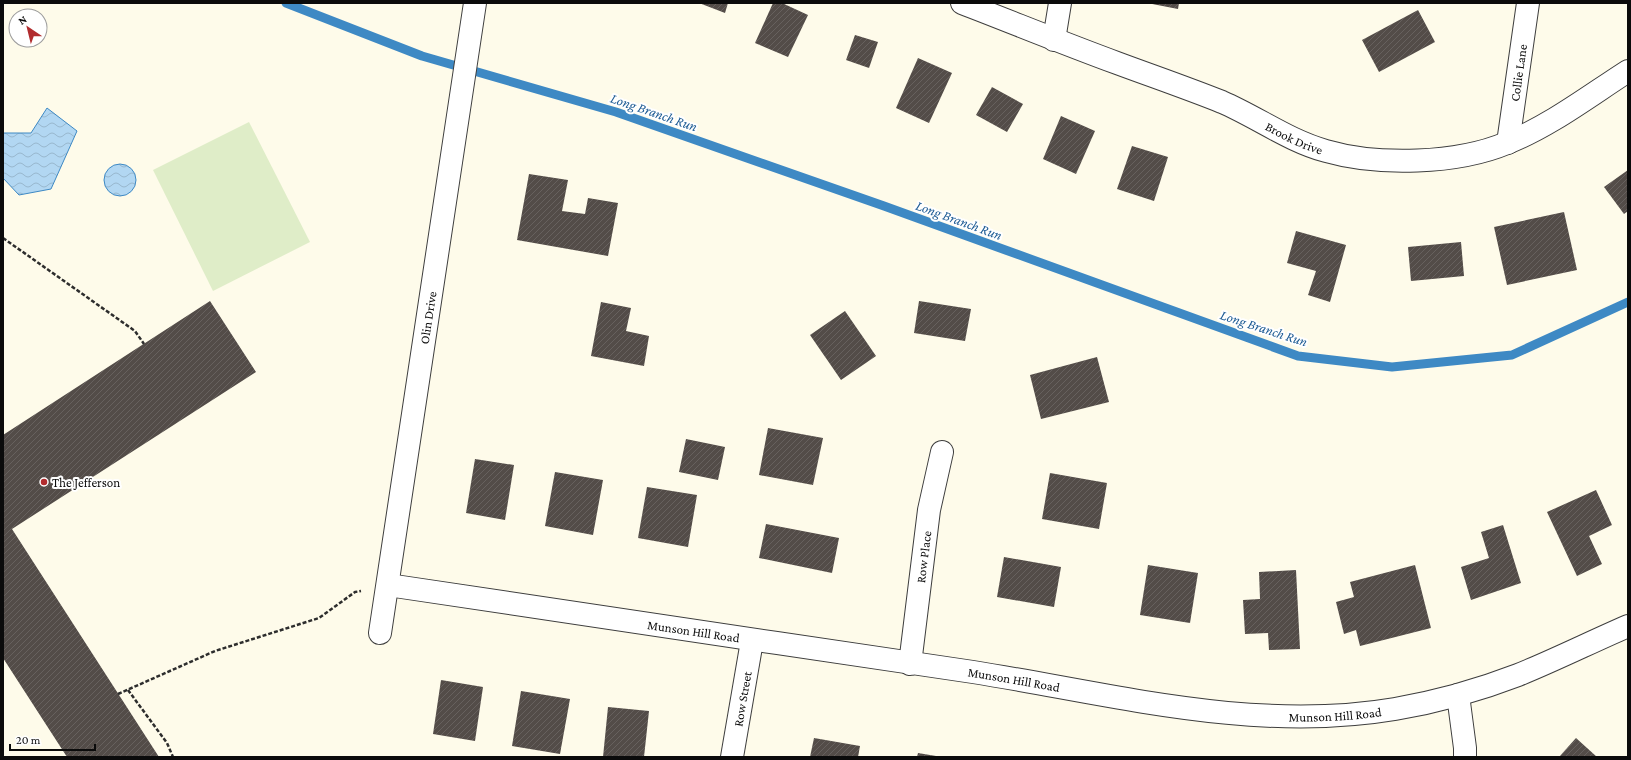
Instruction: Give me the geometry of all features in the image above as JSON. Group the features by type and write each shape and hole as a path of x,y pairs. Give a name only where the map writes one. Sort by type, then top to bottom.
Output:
{"street":[{"name":"Olin Drive","path":"380,633 475,3"},
{"name":"Brook Drive","path":"962,3 1054,40 1223,102 1300,142 1326,151 1362,158 1406,160 1454,157 1477,153 1508,143 1562,114 1628,71"},
{"path":"1054,40 1060,3"},
{"name":"Collie Lane","path":"1508,143 1528,3"},
{"name":"Row Place","path":"910,664 929,510 942,452"},
{"name":"Munson Hill Road","path":"388,585 910,664 1199,710 1260,716 1342,715 1395,709 1458,695 1516,676 1628,626"},
{"name":"Row Street","path":"732,757 752,641"},
{"path":"1458,695 1465,757"}],"path":[{"path":"3,238 135,331 144,344"},
{"path":"118,694 215,651 319,618 355,592"},
{"path":"128,689 167,743 173,757"}],"green space":[{"path":"249,122 310,242 213,291 153,170"}],"water":[{"path":"47,108 77,131 51,189 19,195 3,178 3,133 31,133"},
{"path":"117,164 123,164 132,168 136,180 132,192 123,196 117,196 108,192 104,183 104,177 108,168"}],"building":[{"path":"699,3 728,3 725,13"},
{"path":"773,3 782,3 808,15 788,57 755,43"},
{"path":"1147,3 1179,3 1178,9"},
{"path":"1418,10 1435,42 1379,72 1362,40"},
{"path":"855,35 878,42 869,68 846,60"},
{"path":"918,58 952,73 929,123 896,108"},
{"path":"992,87 1023,104 1007,132 976,115"},
{"path":"1061,116 1095,131 1076,174 1043,159"},
{"path":"1132,146 1168,157 1154,201 1117,189"},
{"path":"1628,170 1628,211 1624,214 1604,187"},
{"path":"529,174 568,180 562,211 585,214 588,198 618,203 608,256 517,240"},
{"path":"1564,212 1577,270 1507,285 1494,227"},
{"path":"1296,231 1346,245 1330,302 1308,295 1316,271 1287,263"},
{"path":"1461,242 1464,276 1411,281 1408,247"},
{"name":"The Jefferson","path":"210,301 256,372 12,529 159,757 67,757 3,658 3,435"},
{"path":"919,301 971,309 965,341 914,333"},
{"path":"601,302 631,308 626,331 649,336 644,366 591,356"},
{"path":"845,311 876,356 841,380 810,335"},
{"path":"1097,357 1109,402 1041,419 1030,375"},
{"path":"768,428 823,438 813,485 759,475"},
{"path":"686,439 725,447 718,480 679,472"},
{"path":"475,459 514,465 505,520 466,513"},
{"path":"555,472 603,480 593,535 545,526"},
{"path":"1050,473 1107,483 1099,529 1042,519"},
{"path":"647,487 697,495 688,547 638,538"},
{"path":"1596,490 1612,525 1589,536 1602,564 1577,576 1547,512"},
{"path":"766,524 839,538 832,573 759,558"},
{"path":"1503,525 1521,583 1471,600 1461,567 1489,558 1481,532"},
{"path":"1004,557 1061,567 1054,607 997,597"},
{"path":"1148,565 1198,573 1190,623 1140,615"},
{"path":"1415,565 1431,628 1360,646 1356,630 1344,634 1336,602 1354,597 1350,582"},
{"path":"1296,570 1300,649 1269,650 1268,633 1245,634 1243,600 1260,599 1259,572"},
{"path":"441,680 483,687 475,741 433,734"},
{"path":"521,691 570,699 560,754 512,746"},
{"path":"608,707 649,711 644,757 603,757"},
{"path":"814,738 860,746 858,757 810,757"},
{"path":"1576,738 1597,757 1559,757"},
{"path":"918,753 936,756 936,757 917,757"}],"waterway":[{"name":"Long Branch Run","path":"286,3 422,56 616,112 884,206 1298,356 1392,367 1512,355 1628,302"}],"place":[{"name":"The Jefferson","path":"44,482"}]}
